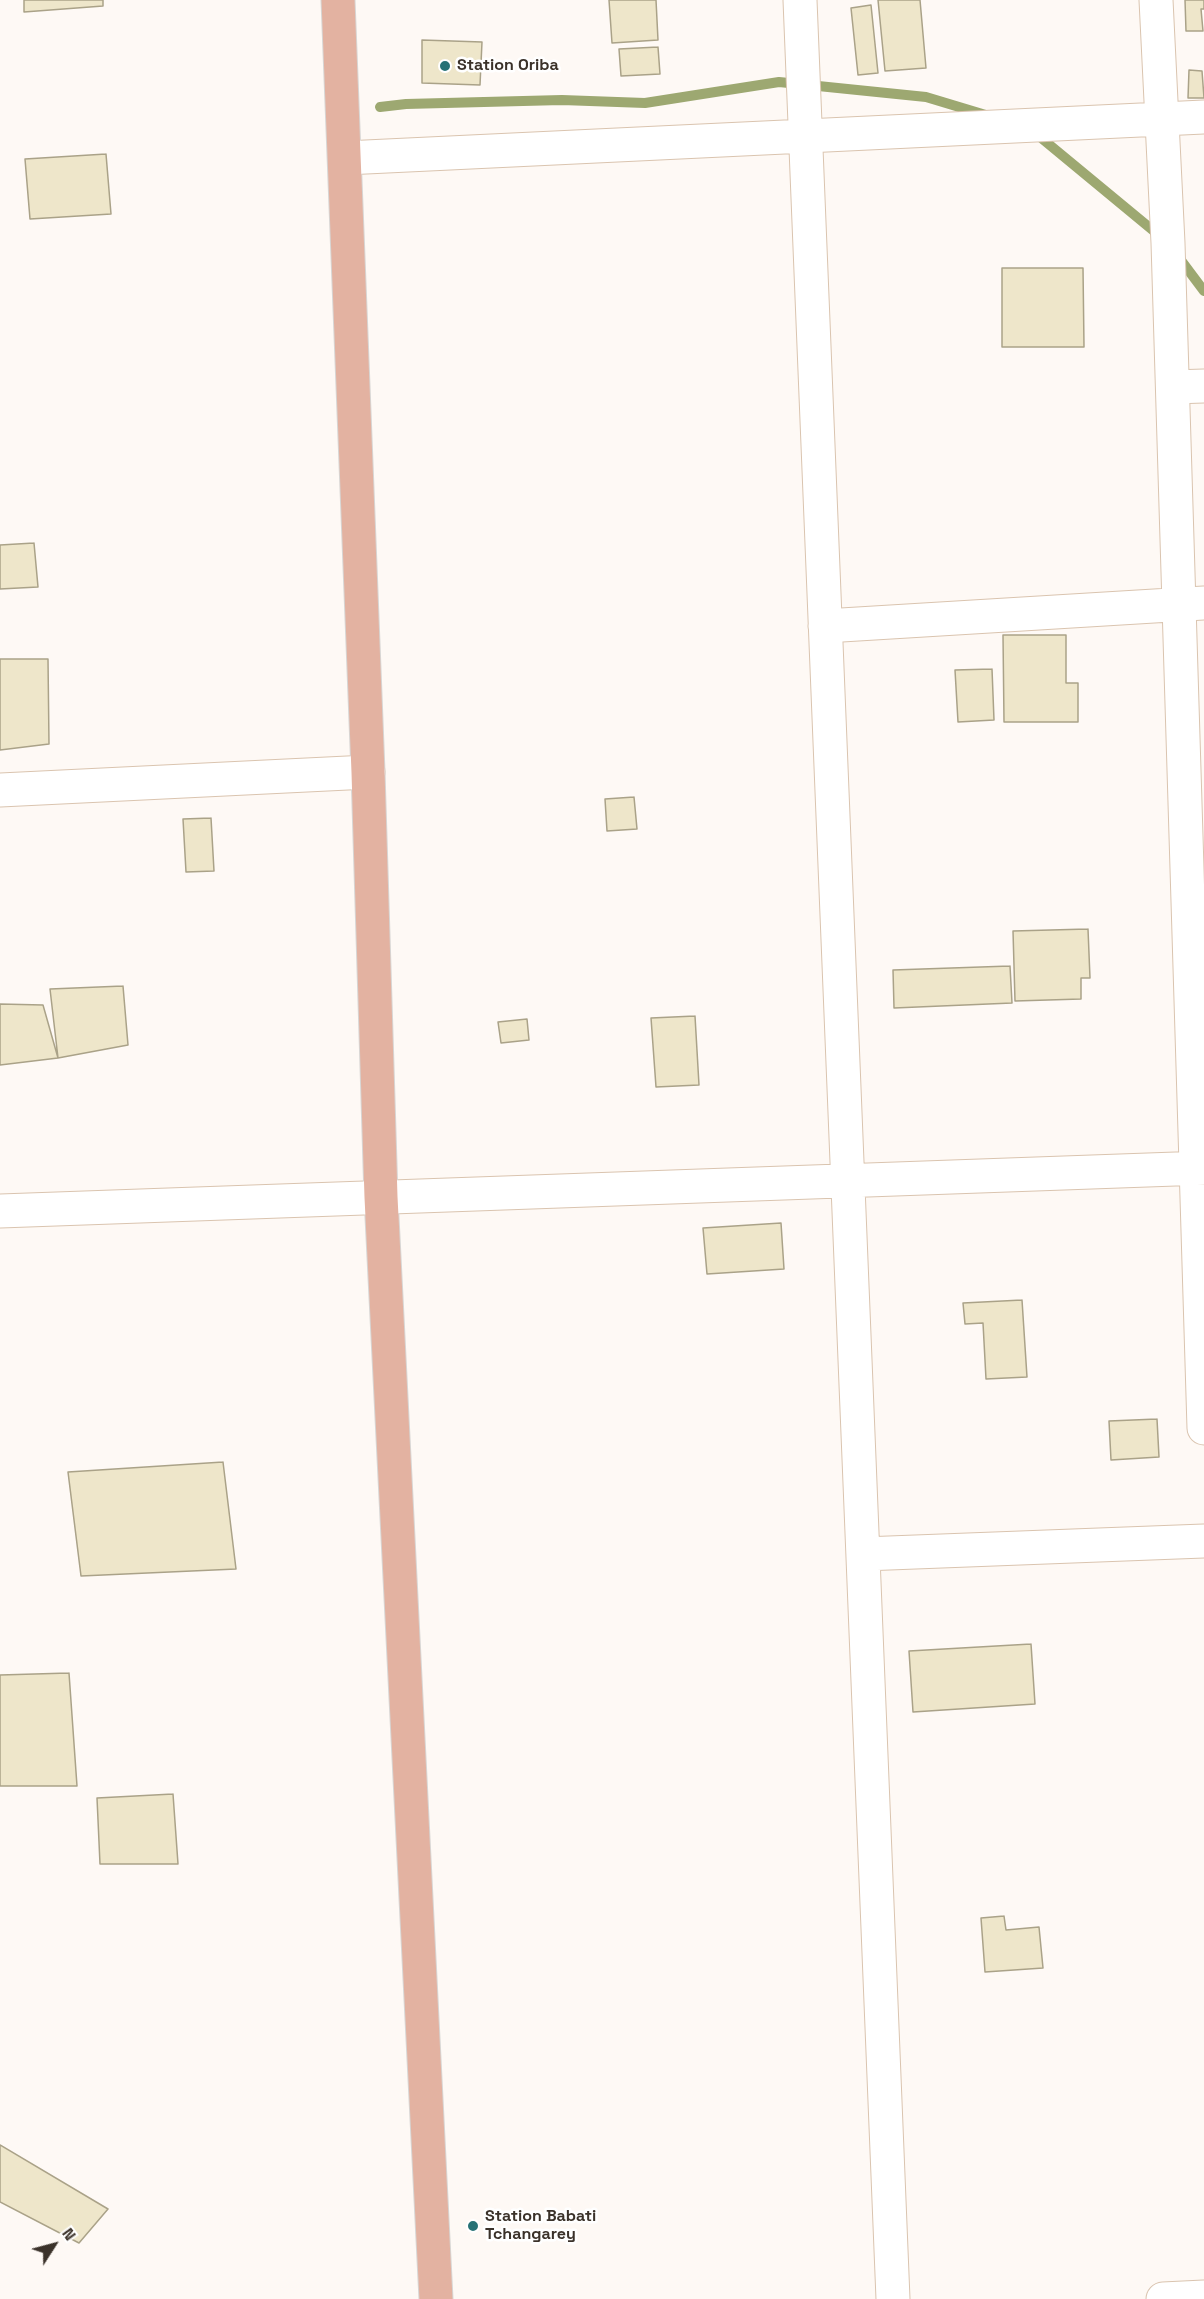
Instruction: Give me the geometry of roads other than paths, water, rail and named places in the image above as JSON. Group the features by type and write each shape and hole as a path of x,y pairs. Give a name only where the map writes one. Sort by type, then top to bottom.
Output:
{"main road":[{"path":"338,0 368,772 381,1197 436,2299"}],"street":[{"path":"800,0 893,2299"},
{"path":"1156,0 1162,119 1188,387 1204,1428"},
{"path":"345,158 1204,117"},
{"path":"825,626 1192,604"},
{"path":"0,790 368,772"},
{"path":"0,1211 1200,1169"},
{"path":"863,1554 1204,1541"},
{"path":"1163,2299 1204,2297"}],"waterway":[{"path":"380,107 406,104 562,100 645,103 779,82 926,97 989,116"},
{"path":"1034,132 1161,237"},
{"path":"1177,255 1204,291"}],"place":[{"name":"Station Oriba","path":"445,66"},
{"name":"Station Babati Tchangarey","path":"473,2226"}]}
